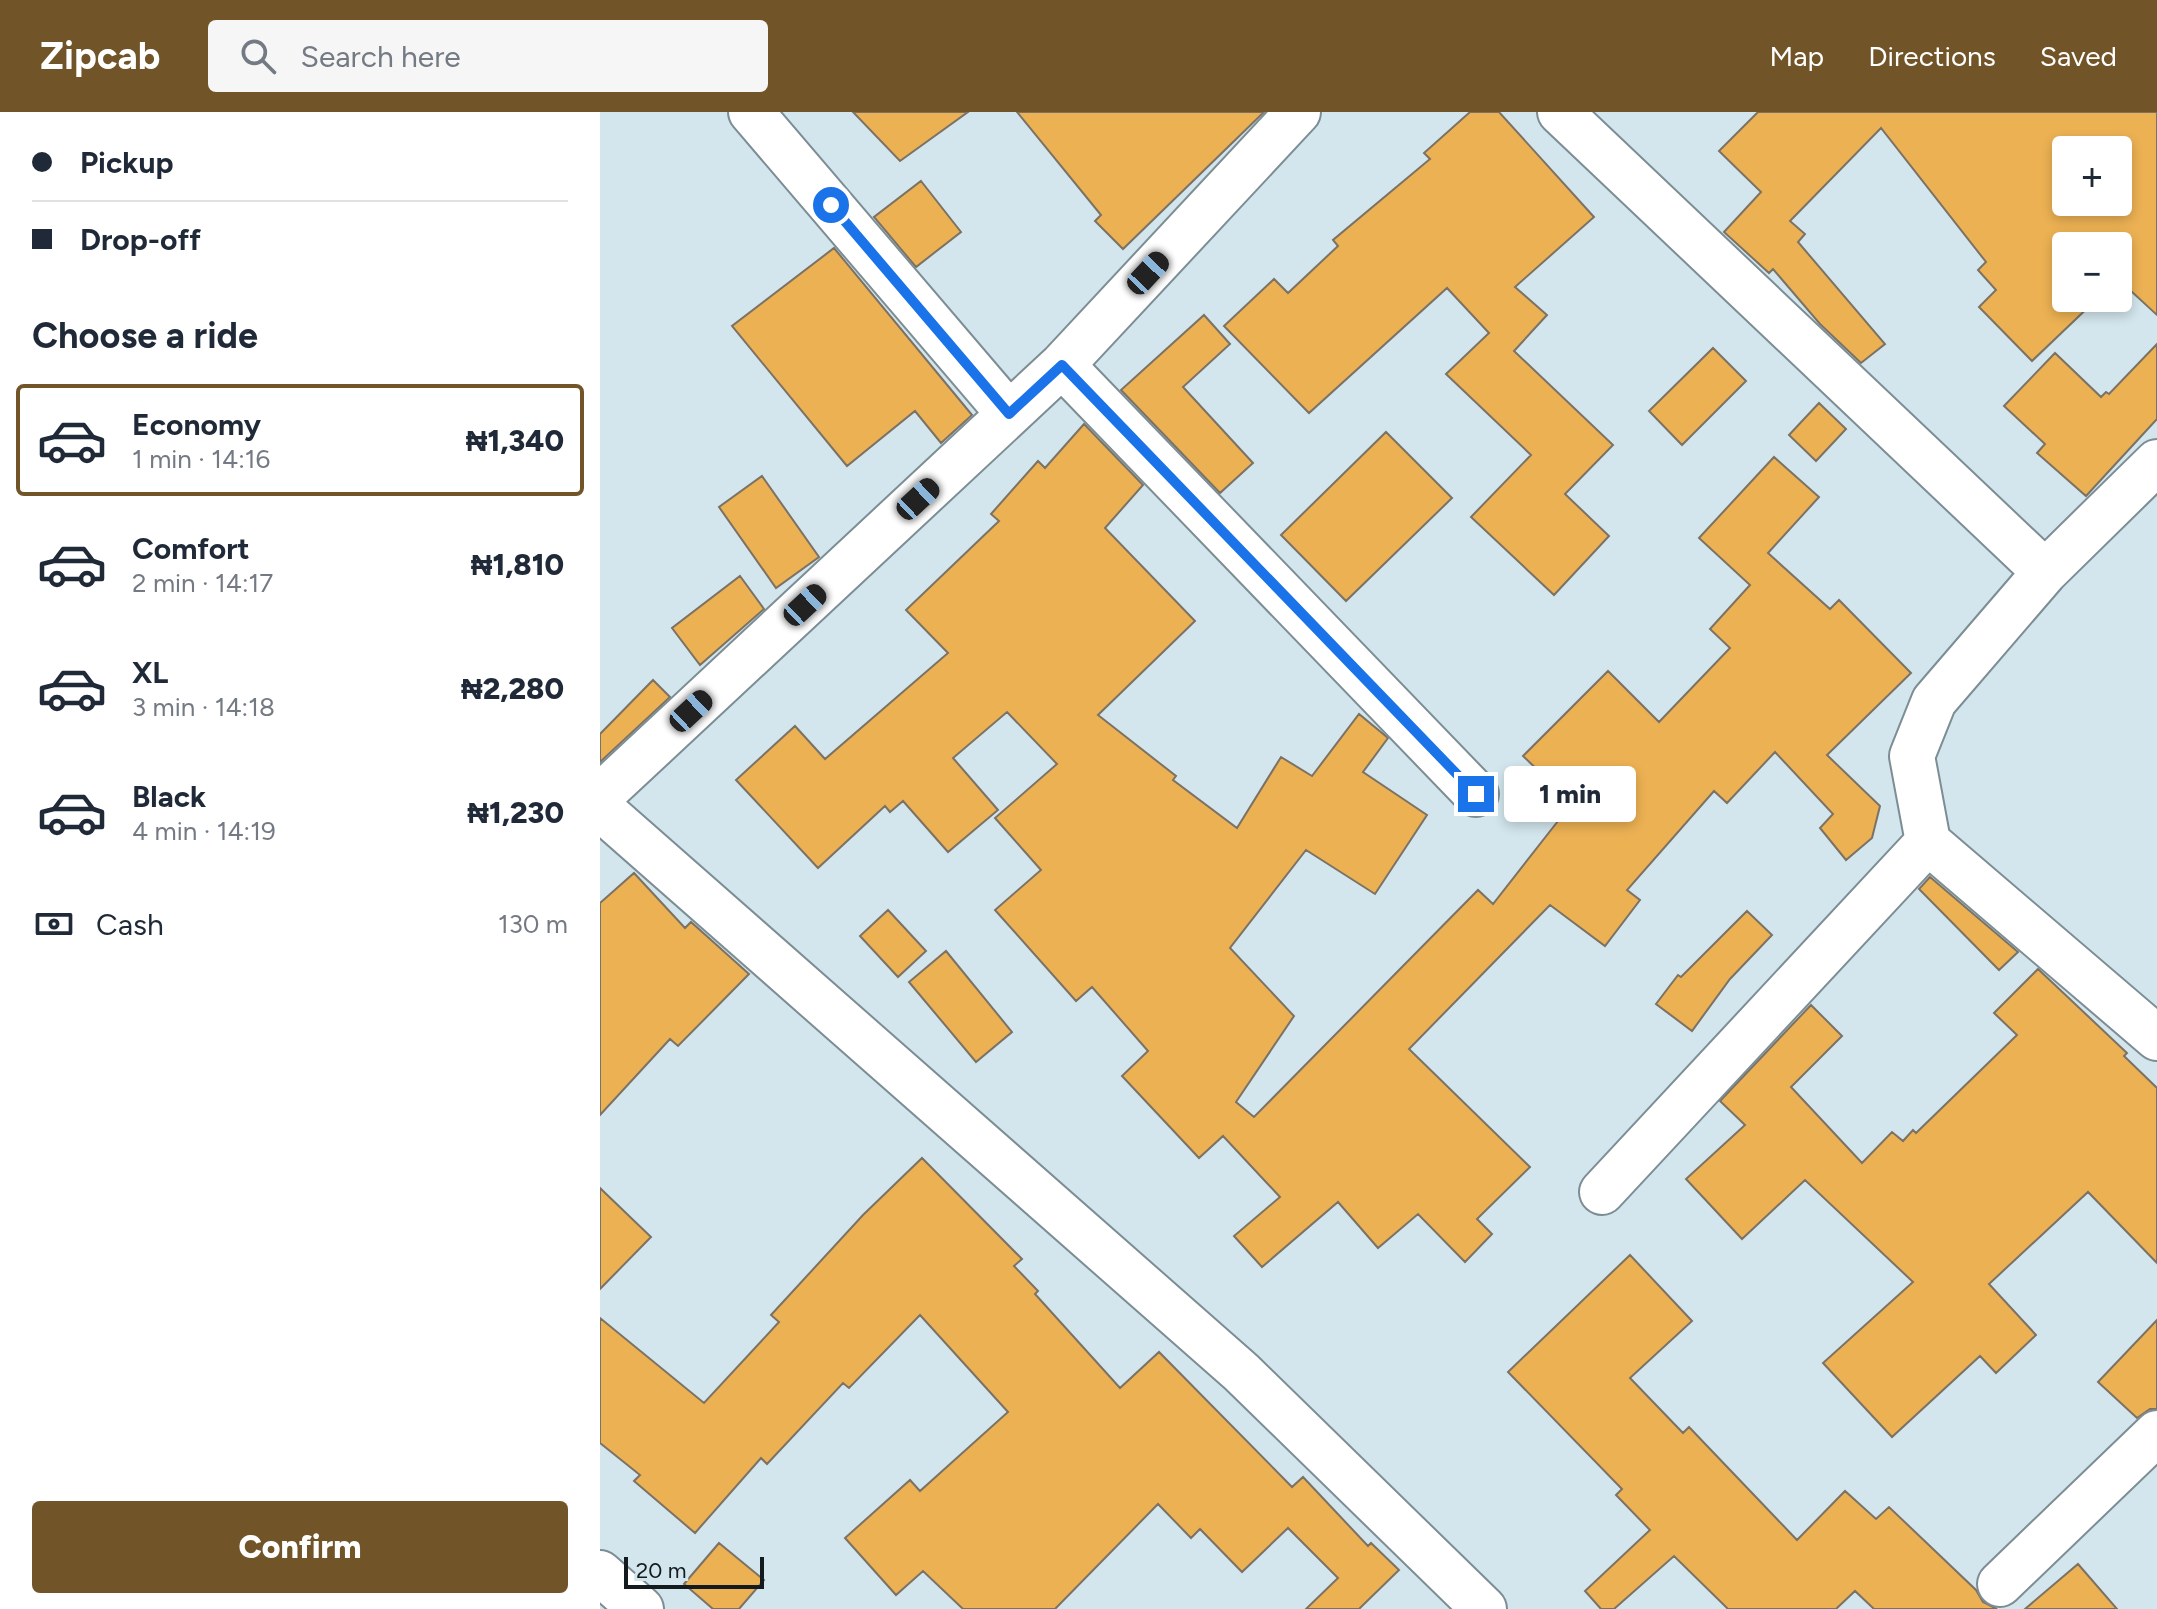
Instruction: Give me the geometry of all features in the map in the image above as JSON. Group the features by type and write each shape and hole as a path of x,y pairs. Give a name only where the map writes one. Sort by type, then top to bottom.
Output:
{"street":[{"path":"751,112 1009,414"},
{"path":"600,796 1062,365 1298,112"},
{"path":"1560,112 2045,572"},
{"path":"1062,365 1476,794"},
{"path":"2157,462 2045,572 1934,701 1912,756 1928,842 2157,1038"},
{"path":"600,808 1241,1372 1484,1609"},
{"path":"1602,1192 1928,842"},
{"path":"2000,1584 2157,1433"},
{"path":"600,1573 641,1609"}],"building":[{"path":"853,112 968,112 900,161"},
{"path":"1017,112 1264,112 1123,249 1095,221 1101,215"},
{"path":"1470,112 1499,112 1594,217 1515,287 1547,315 1514,351 1613,445 1565,494 1609,536 1554,595 1471,517 1531,455 1446,374 1489,333 1447,288 1309,413 1224,326 1274,279 1288,293 1338,246 1333,240 1430,159 1424,153"},
{"path":"1758,112 2157,112 2157,315 2132,292 2132,232 2052,232 2052,312 2083,312 2032,361 1979,307 1996,290 1978,270 1986,262 1881,128 1790,221 1805,234 1798,242 1885,344 1861,363 1820,324 1773,269 1769,273 1724,232 1761,192 1719,151"},
{"path":"921,181 961,232 916,267 874,217"},
{"path":"834,248 972,415 941,443 915,411 847,466 732,326"},
{"path":"1204,315 1230,344 1183,387 1253,463 1220,493 1121,390"},
{"path":"2157,344 2157,419 2086,496 2037,453 2045,444 2004,406 2055,353 2101,397 2106,392 2109,394"},
{"path":"1713,348 1746,381 1682,445 1649,411"},
{"path":"1819,403 1846,429 1816,461 1789,435"},
{"path":"1084,424 1143,485 1105,528 1195,621 1098,715 1176,776 1173,780 1237,828 1281,757 1312,776 1359,714 1388,738 1363,772 1427,815 1375,894 1306,850 1230,948 1294,1016 1236,1102 1254,1117 1478,890 1493,904 1558,821 1552,816 1568,799 1523,756 1608,671 1659,722 1730,648 1710,629 1750,585 1699,538 1774,457 1819,497 1768,553 1830,609 1839,600 1911,673 1827,755 1880,806 1872,838 1846,860 1820,828 1833,814 1775,752 1727,803 1714,791 1627,890 1640,900 1605,946 1550,905 1409,1049 1530,1167 1477,1219 1492,1234 1465,1262 1418,1214 1378,1248 1338,1202 1262,1267 1234,1236 1280,1197 1223,1136 1199,1158 1122,1076 1148,1051 1092,987 1076,1001 995,910 1041,870 995,818 1057,764 1007,712 953,758 998,810 948,852 903,801 890,812 885,806 818,868 736,780 795,726 825,759 948,653 906,610 999,521 991,514 1038,461 1045,468"},
{"path":"1386,432 1452,498 1346,601 1281,535"},
{"path":"762,476 819,557 776,588 719,507"},
{"path":"740,576 764,609 700,665 672,628"},
{"path":"653,680 670,697 600,762 600,734"},
{"path":"634,873 685,928 691,922 749,974 678,1046 670,1039 600,1115 600,903"},
{"path":"1930,877 2018,952 1999,970 1919,889"},
{"path":"888,910 926,951 898,977 860,936"},
{"path":"1747,911 1772,935 1730,979 1692,1031 1656,1004 1678,975 1681,977"},
{"path":"946,951 1012,1032 976,1062 909,982"},
{"path":"2038,969 2127,1053 2124,1056 2157,1088 2157,1263 2088,1192 1989,1284 2036,1335 1996,1373 1980,1356 1892,1437 1823,1363 1913,1282 1805,1180 1742,1239 1686,1179 1745,1125 1720,1101 1811,1005 1842,1036 1791,1087 1862,1163 1892,1132 1903,1141 1913,1130 1916,1133 2017,1035 1994,1013"},
{"path":"922,1158 1022,1259 1014,1266 1038,1291 1035,1294 1120,1388 1159,1352 1292,1487 1303,1477 1368,1546 1371,1543 1399,1570 1359,1609 1306,1609 1338,1578 1288,1528 1242,1572 1200,1529 1191,1538 1158,1504 1055,1609 963,1609 923,1571 896,1595 845,1538 910,1480 920,1491 1008,1412 920,1315 849,1388 843,1383 767,1464 761,1458 695,1533 634,1481 640,1475 600,1443 600,1318 704,1403 779,1322 771,1315 863,1215"},
{"path":"600,1188 651,1237 600,1289"},
{"path":"1630,1255 1692,1321 1630,1378 1683,1433 1689,1427 1797,1540 1845,1491 1876,1519 1889,1507 1976,1590 1983,1602 1997,1609 1874,1609 1855,1591 1836,1609 1728,1609 1674,1556 1614,1609 1601,1609 1585,1591 1650,1530 1616,1495 1622,1489 1508,1372"},
{"path":"2157,1320 2157,1409 2150,1409 2137,1418 2098,1382"},
{"path":"719,1543 764,1580 739,1609 713,1609 684,1584"},
{"path":"2078,1564 2117,1609 2025,1609"}],"route":[{"path":"831,205 1009,414 1062,365 1476,794"}]}
